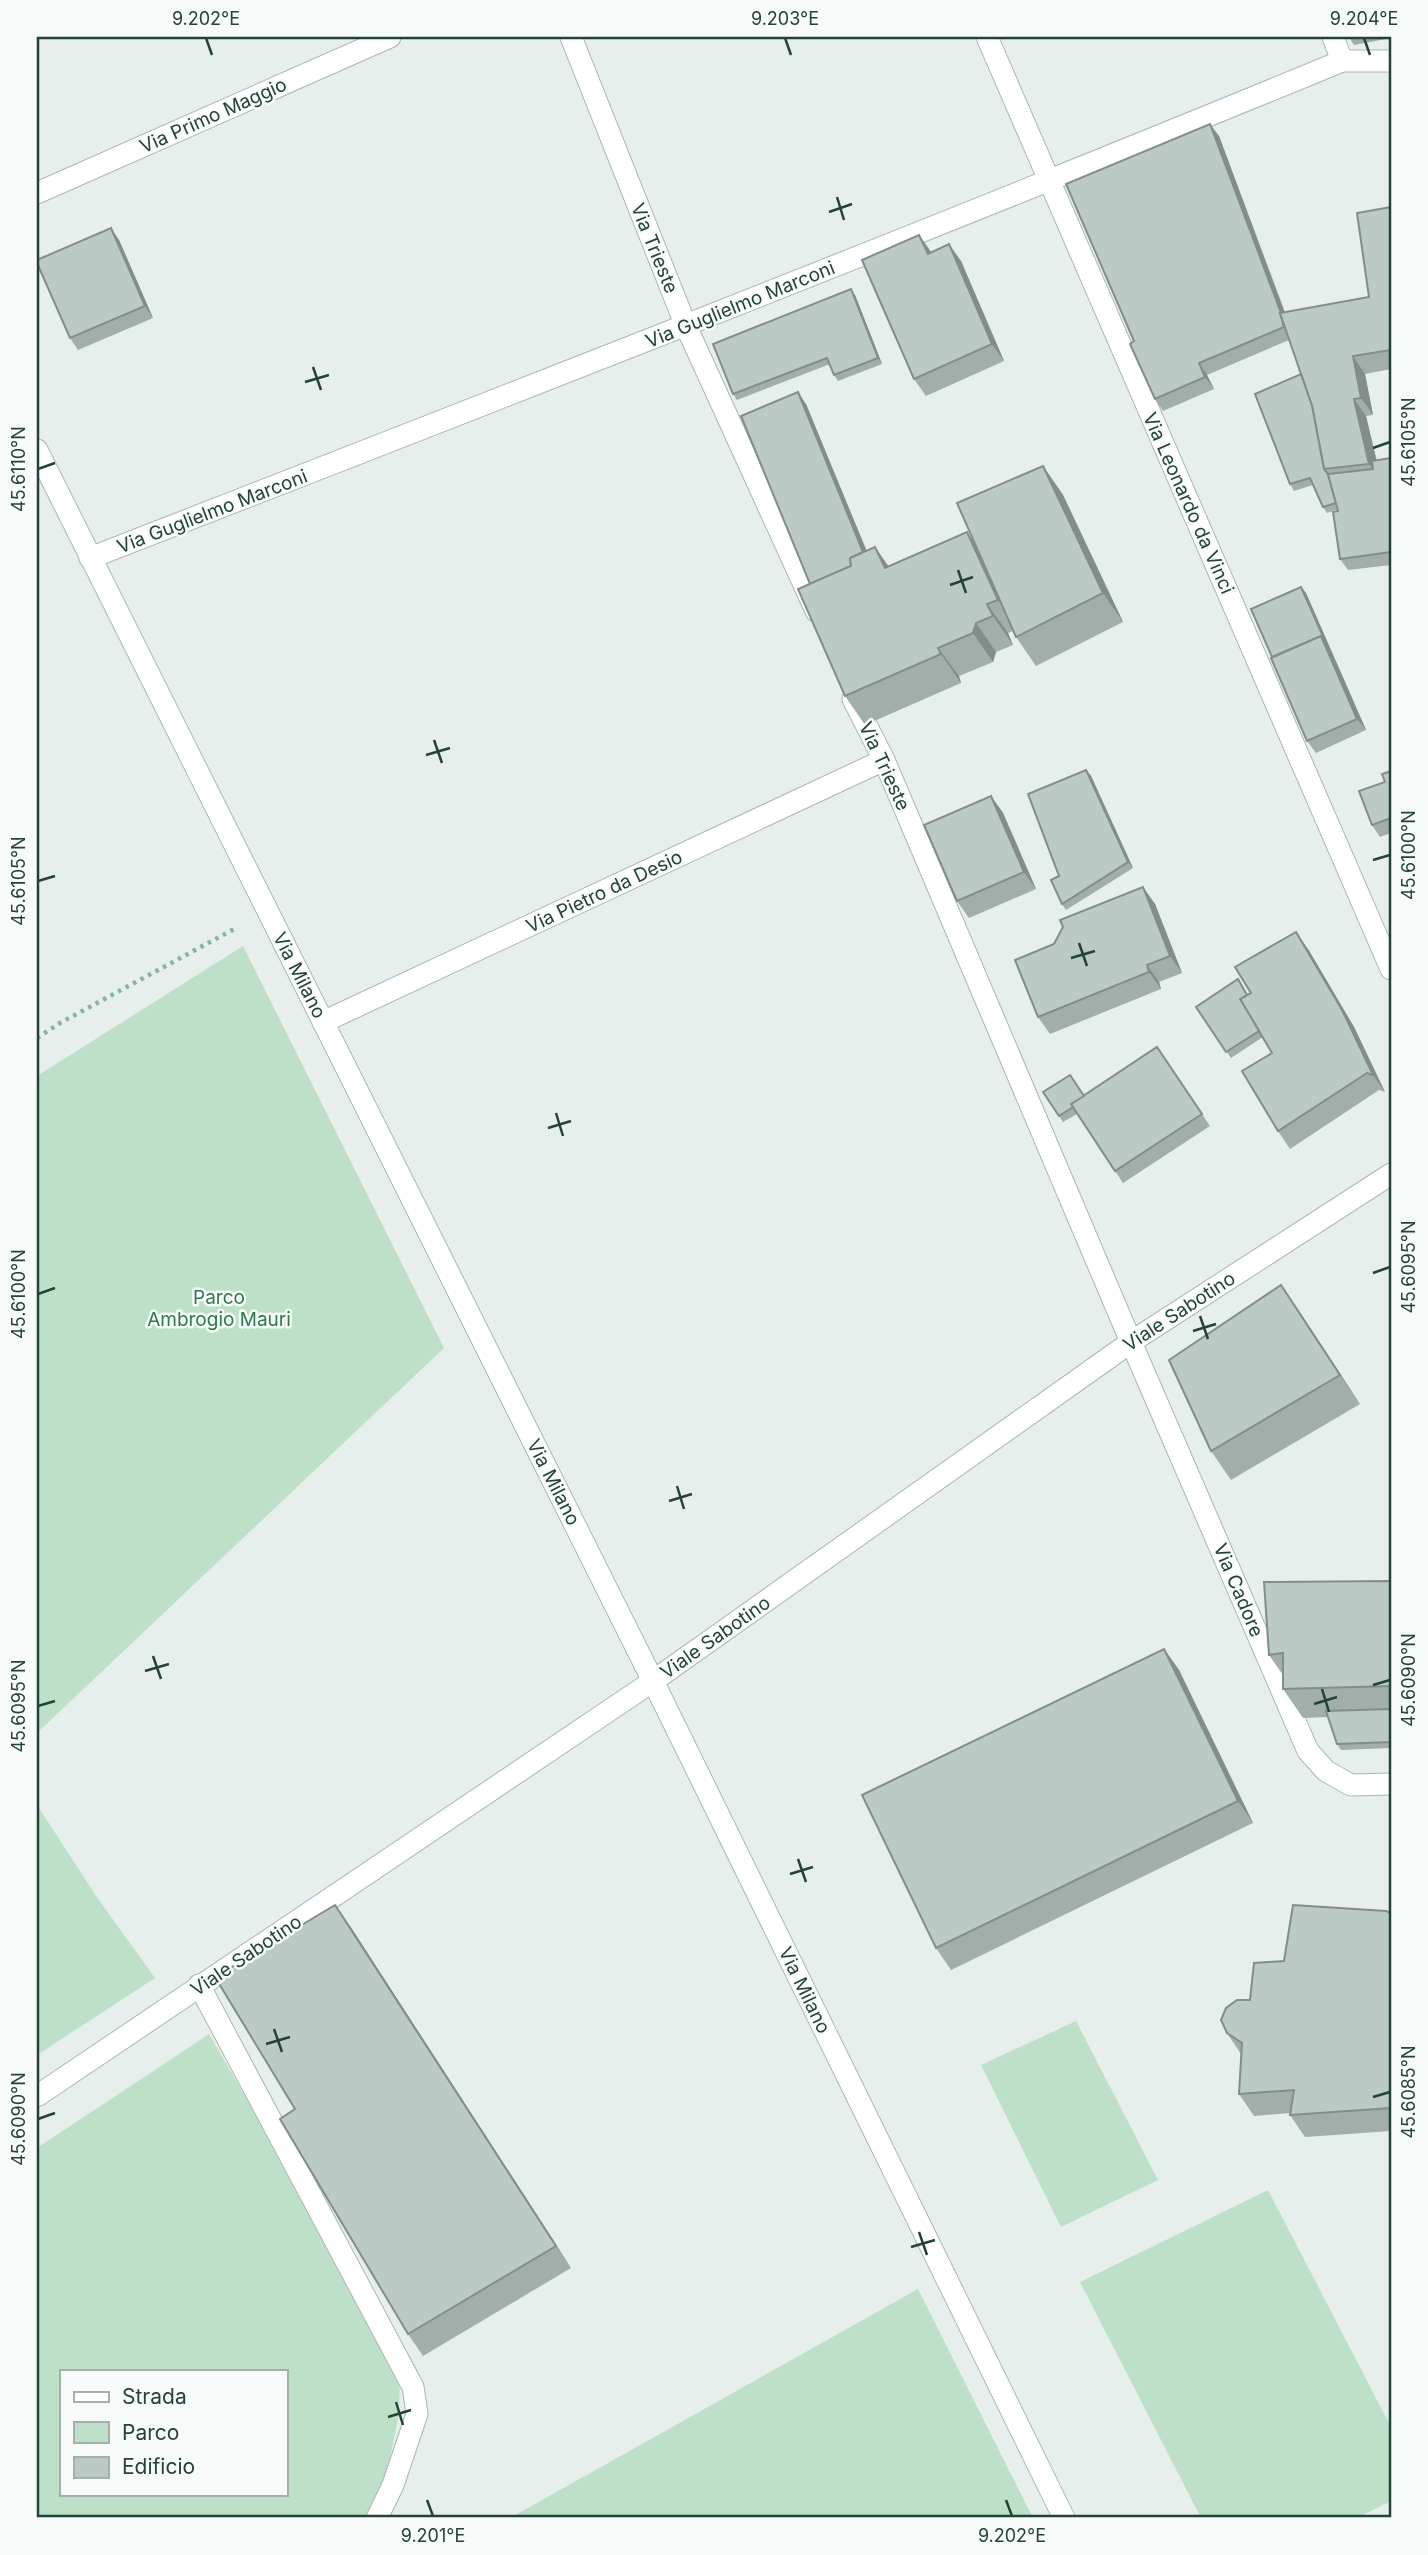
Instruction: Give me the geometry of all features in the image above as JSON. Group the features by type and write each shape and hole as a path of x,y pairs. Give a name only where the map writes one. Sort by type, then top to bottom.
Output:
{"street":[{"name":"Via Primo Maggio","path":"37,193 390,37"},
{"name":"Via Trieste","path":"571,37 686,326 824,630"},
{"name":"Via Leonardo da Vinci","path":"986,37 1391,969"},
{"path":"1333,37 1342,61"},
{"name":"Via Guglielmo Marconi","path":"90,558 1049,182 1342,61 1391,61"},
{"name":"Via Milano","path":"37,450 653,1681 1064,2518"},
{"name":"Via Trieste","path":"844,677 884,760 1131,1342"},
{"name":"Via Pietro da Desio","path":"323,1022 884,760"},
{"name":"Viale Sabotino","path":"37,2096 653,1681 1131,1342 1391,1174"},
{"name":"Via Cadore","path":"1131,1342 1308,1751 1326,1771 1351,1785 1391,1784"},
{"path":"199,1985 413,2387 418,2414 394,2485 377,2518"}],"path":[{"path":"37,1038 109,996 269,913"}],"green space":[{"name":"Parco Ambrogio Mauri","path":"243,946 444,1348 37,1733 37,1076"},
{"path":"37,1805 96,1896 155,1978 37,2055"},
{"path":"1076,2021 1158,2180 1061,2227 981,2065"},
{"path":"209,2034 400,2363 399,2414 386,2479 372,2518 37,2518 37,2148"},
{"path":"1268,2190 1391,2427 1391,2501 1357,2518 1201,2518 1080,2282"},
{"path":"918,2289 1033,2518 510,2518"}],"building":[{"path":"1210,124 1284,327 1199,363 1205,377 1155,399 1130,344 1134,341 1066,184"},
{"path":"1391,207 1391,350 1353,356 1361,398 1354,399 1369,464 1324,469 1312,406 1280,313 1369,297 1357,213"},
{"path":"111,228 145,306 70,338 37,260"},
{"path":"919,235 928,254 949,244 992,344 914,379 862,260"},
{"path":"851,289 878,358 834,375 827,358 733,394 713,344"},
{"path":"1301,374 1312,406 1324,469 1328,474 1336,503 1323,507 1310,478 1290,484 1255,394"},
{"path":"798,392 863,552 850,558 851,566 810,584 741,416"},
{"path":"1391,458 1391,552 1340,559 1333,512 1338,511 1328,474 1373,469 1372,461"},
{"path":"1043,466 1103,593 1016,637 957,503"},
{"path":"967,532 998,600 987,604 993,616 976,623 973,633 938,648 941,654 845,696 798,589 851,566 850,558 875,547 885,568"},
{"path":"1301,587 1325,641 1321,636 1272,657 1251,609"},
{"path":"1321,636 1357,719 1307,741 1271,658"},
{"path":"1086,770 1128,862 1062,904 1051,880 1059,876 1028,794"},
{"path":"1391,771 1391,818 1372,825 1359,791 1385,782 1382,774"},
{"path":"991,796 1024,872 957,901 924,825"},
{"path":"1143,887 1170,956 1147,965 1149,972 1038,1017 1015,960 1054,944 1063,927 1060,920"},
{"path":"1296,932 1342,1010 1373,1075 1367,1073 1278,1131 1242,1071 1272,1053 1240,999 1251,993 1235,967"},
{"path":"1238,979 1247,995 1240,999 1259,1031 1226,1052 1196,1007"},
{"path":"1157,1047 1202,1114 1115,1171 1071,1104"},
{"path":"1070,1075 1084,1096 1059,1116 1043,1092"},
{"path":"1281,1285 1340,1375 1211,1451 1169,1360"},
{"path":"1391,1581 1391,1686 1283,1689 1283,1653 1269,1655 1264,1582"},
{"path":"1164,1649 1238,1801 936,1948 862,1795"},
{"path":"1391,1709 1391,1742 1337,1744 1326,1711"},
{"path":"335,1905 556,2246 408,2334 280,2119 295,2109 215,1977"},
{"path":"1293,1905 1391,1913 1391,2108 1290,2115 1294,2090 1239,2094 1242,2043 1227,2033 1221,2020 1226,2008 1237,2000 1250,2000 1254,1963 1284,1961"}]}
